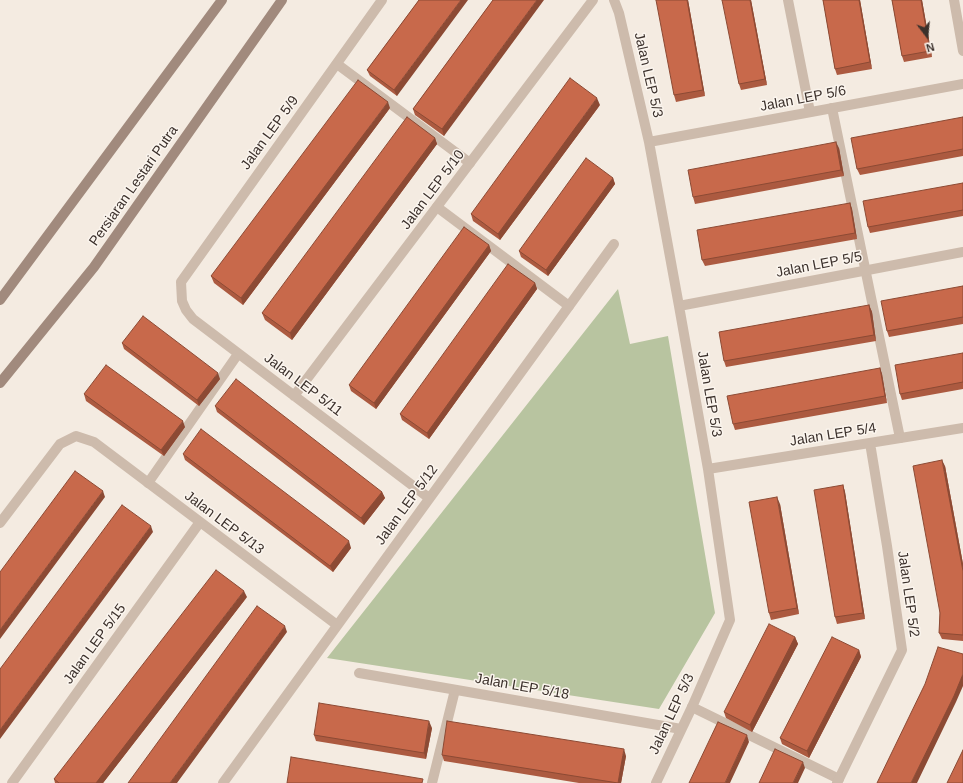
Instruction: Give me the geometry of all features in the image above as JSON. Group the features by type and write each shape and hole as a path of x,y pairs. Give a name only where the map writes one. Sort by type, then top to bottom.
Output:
{"street":[{"path":"0,300 222,0"},
{"name":"Persiaran Lestari Putra","path":"0,383 94,267 282,0"},
{"name":"Jalan LEP 5/9","path":"181,282 382,0"},
{"name":"Jalan LEP 5/10","path":"294,396 594,0"},
{"name":"Jalan LEP 5/3","path":"614,0 619,13 649,142 680,306 708,469 730,620 692,707 656,783"},
{"path":"788,0 810,112"},
{"path":"954,0 963,51"},
{"path":"337,64 470,163"},
{"name":"Jalan LEP 5/6","path":"649,142 963,84"},
{"path":"832,108 900,438"},
{"path":"437,207 569,306"},
{"name":"Jalan LEP 5/12","path":"223,783 614,244"},
{"name":"Jalan LEP 5/5","path":"680,306 963,252"},
{"name":"Jalan LEP 5/11","path":"181,282 182,301 186,310 193,319 429,498"},
{"path":"148,483 238,354"},
{"name":"Jalan LEP 5/4","path":"708,469 963,428"},
{"name":"Jalan LEP 5/13","path":"0,523 60,444 76,436 94,442 338,625"},
{"name":"Jalan LEP 5/2","path":"838,781 902,650 870,443"},
{"name":"Jalan LEP 5/15","path":"12,783 200,522"},
{"name":"Jalan LEP 5/18","path":"359,673 681,729"},
{"path":"432,783 455,690"},
{"path":"692,707 838,781"}],"green space":[{"path":"618,289 630,344 668,336 715,613 659,709 327,658"}],"building":[{"path":"419,0 461,0 394,90 367,70"},
{"path":"493,0 537,0 442,129 413,109"},
{"path":"656,0 687,0 703,90 674,95"},
{"path":"722,0 750,0 765,79 739,84"},
{"path":"823,0 859,0 870,62 835,69"},
{"path":"892,0 921,0 930,51 902,56"},
{"path":"570,78 597,98 498,234 471,214"},
{"path":"358,80 388,102 241,298 211,276"},
{"path":"407,117 435,138 290,333 262,313"},
{"path":"963,117 963,149 857,169 851,138"},
{"path":"836,142 841,170 693,197 688,170"},
{"path":"586,158 613,178 546,270 519,251"},
{"path":"963,183 963,210 868,227 863,201"},
{"path":"850,203 855,233 702,260 697,230"},
{"path":"464,227 489,245 374,403 349,385"},
{"path":"508,264 535,283 427,433 400,414"},
{"path":"963,286 963,317 887,331 881,301"},
{"path":"869,305 874,335 724,361 719,332"},
{"path":"143,316 218,373 197,400 122,343"},
{"path":"963,353 963,382 900,394 895,365"},
{"path":"106,365 183,421 161,450 84,394"},
{"path":"880,368 885,396 733,424 727,396"},
{"path":"236,379 382,492 361,518 215,406"},
{"path":"201,429 349,541 330,566 183,454"},
{"path":"942,460 963,571 963,635 939,633 940,613 913,466"},
{"path":"75,471 103,491 0,630 0,572"},
{"path":"843,485 863,613 835,617 814,490"},
{"path":"777,497 797,608 769,613 749,502"},
{"path":"122,505 151,526 0,730 0,669"},
{"path":"216,570 244,591 96,783 59,783 54,779"},
{"path":"257,606 285,626 170,783 128,783"},
{"path":"769,624 795,637 750,725 724,712"},
{"path":"832,637 859,650 807,751 780,738"},
{"path":"938,647 963,654 963,674 954,696 911,783 877,783 925,684"},
{"path":"319,703 429,721 424,753 314,735"},
{"path":"447,721 624,749 618,783 442,755"},
{"path":"718,722 747,735 725,783 689,783"},
{"path":"775,749 803,762 793,783 759,783"},
{"path":"963,750 963,783 947,783"},
{"path":"291,757 423,779 422,783 287,783"}]}
